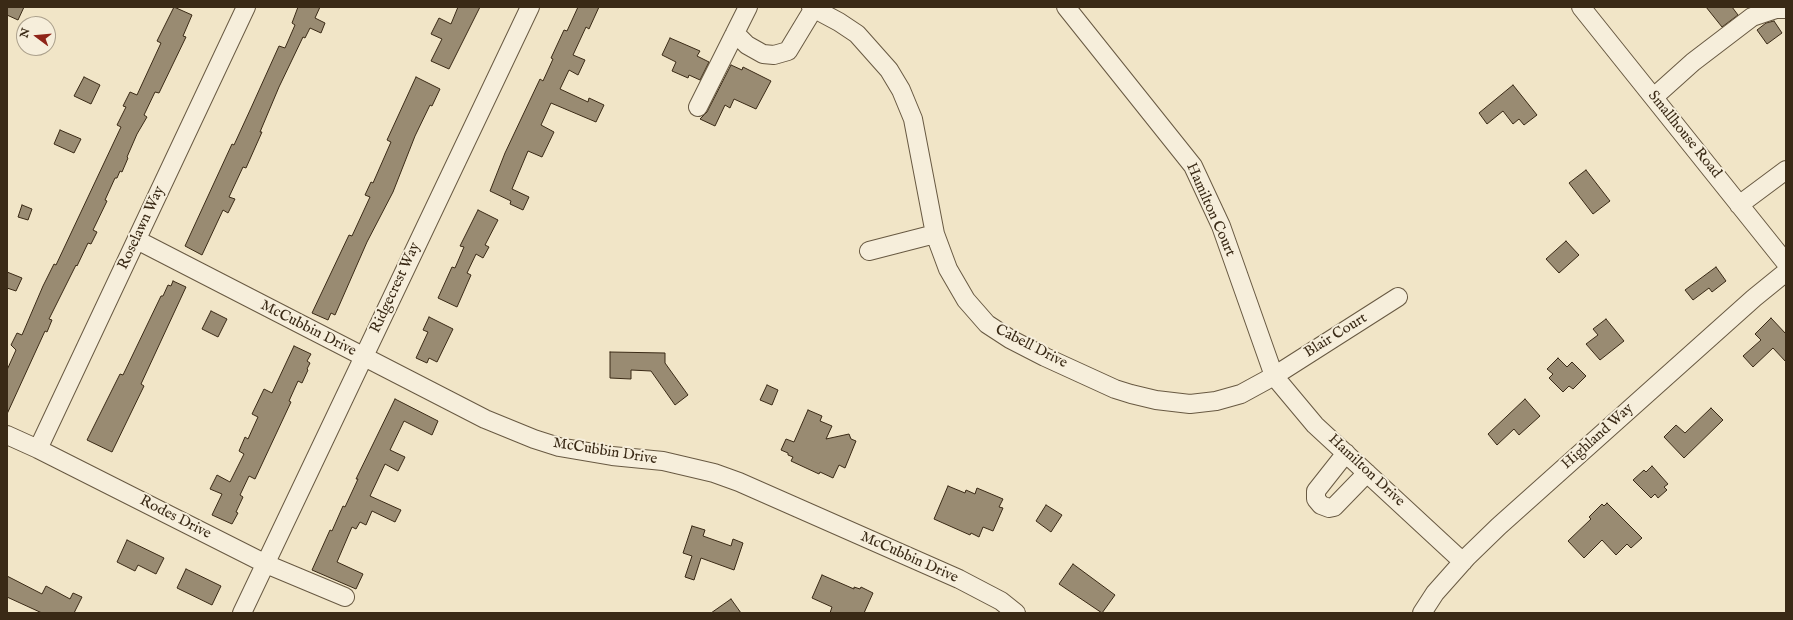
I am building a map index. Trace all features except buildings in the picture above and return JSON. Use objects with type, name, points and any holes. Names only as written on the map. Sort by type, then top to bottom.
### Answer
[{"type":"street","name":"Roselawn Way","points":[[38,449],[246,7]]},
{"type":"street","name":"Ridgecrest Way","points":[[242,613],[530,7]]},
{"type":"street","points":[[698,107],[748,7]]},
{"type":"street","name":"Hamilton Court","points":[[1066,7],[1193,166],[1221,226],[1274,376]]},
{"type":"street","name":"Smallhouse Road","points":[[1581,7],[1786,263]]},
{"type":"street","points":[[735,33],[747,45],[763,54],[774,55],[788,51],[812,8]]},
{"type":"street","name":"Cabell Drive","points":[[812,8],[839,22],[857,34],[874,51],[889,70],[901,90],[913,118],[935,234],[948,269],[966,300],[987,324],[1010,339],[1115,389],[1156,400],[1190,404],[1216,401],[1241,394],[1274,376]]},
{"type":"street","points":[[1654,97],[1693,62],[1752,17],[1776,9],[1786,9]]},
{"type":"street","points":[[1740,205],[1786,170]]},
{"type":"street","points":[[869,251],[935,234]]},
{"type":"street","name":"McCubbin Drive","points":[[137,240],[486,419],[534,439],[559,447],[689,466],[739,482],[959,579],[1001,601],[1016,613]]},
{"type":"street","name":"Highland Way","points":[[1422,613],[1435,593],[1463,562],[1511,516],[1748,303],[1786,272]]},
{"type":"street","name":"Blair Court","points":[[1274,376],[1398,297]]},
{"type":"street","name":"Hamilton Drive","points":[[1274,376],[1316,425],[1463,562]]},
{"type":"street","name":"Rodes Drive","points":[[7,435],[38,449],[266,564],[345,597]]},
{"type":"street","points":[[1346,453],[1316,491],[1316,499],[1321,506],[1325,508],[1334,507],[1367,472]]}]
